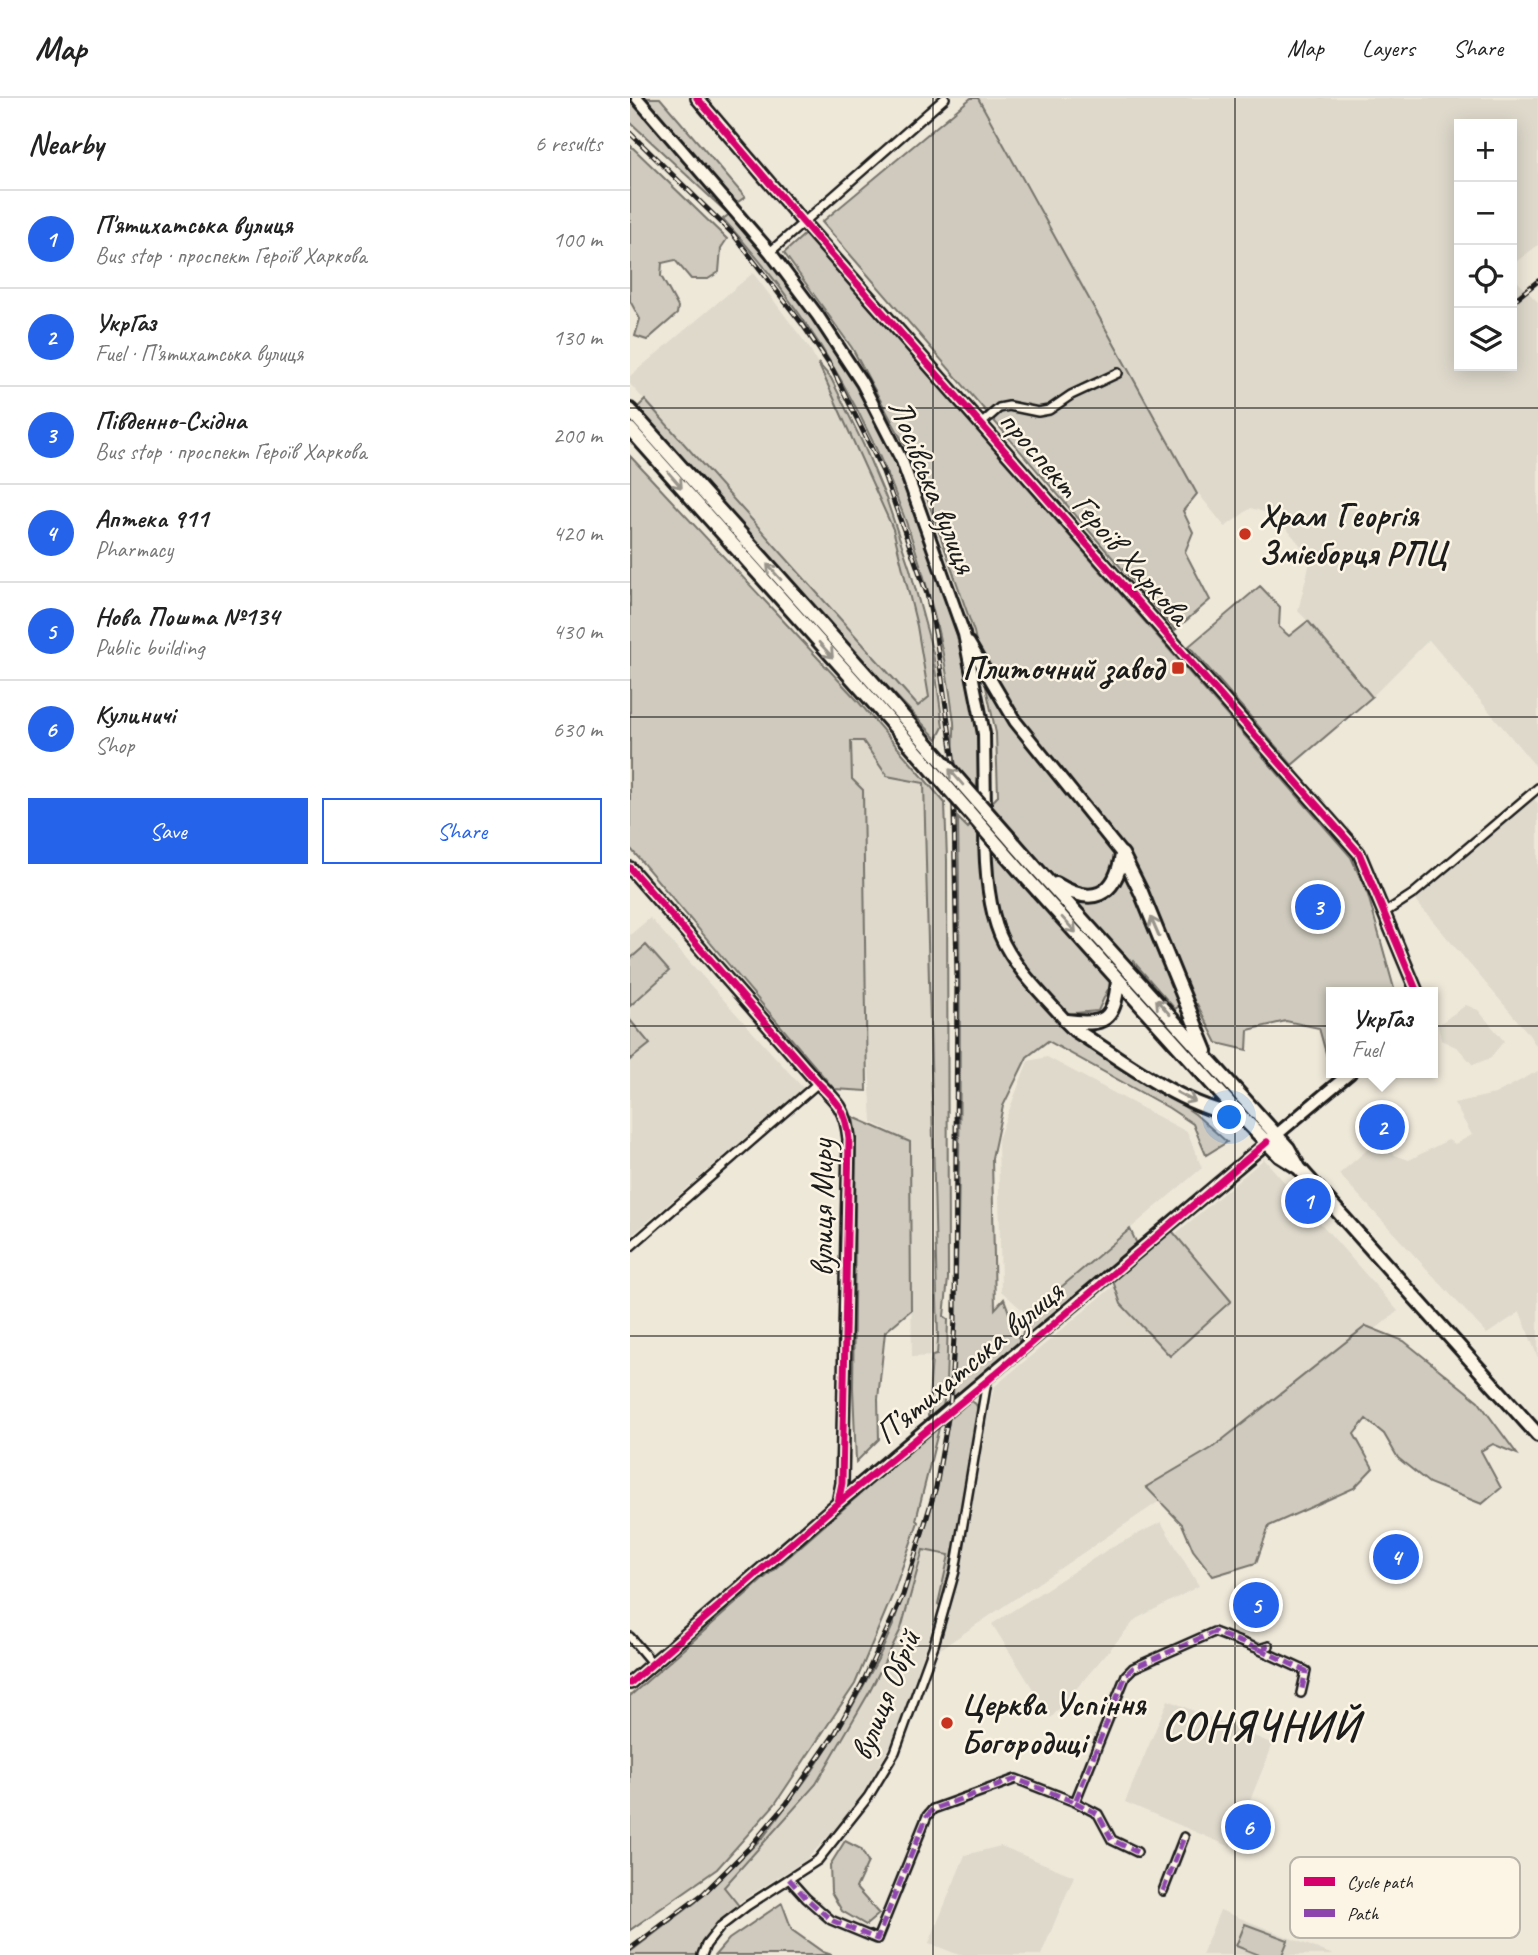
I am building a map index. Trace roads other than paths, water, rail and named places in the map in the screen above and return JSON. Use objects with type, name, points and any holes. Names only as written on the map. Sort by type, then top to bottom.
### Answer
[{"type":"main road","points":[[630,410],[880,700],[1023,874],[1241,1116],[1288,1147],[1299,1168],[1538,1434]]},
{"type":"main road","points":[[630,429],[1209,1058],[1271,1138]]},
{"type":"main road","points":[[1043,876],[1081,897],[1103,892],[1114,879],[1122,854]]},
{"type":"main road","points":[[1122,854],[1141,892],[1209,1058]]},
{"type":"main road","points":[[1066,1021],[1090,1024],[1104,1018],[1113,1009],[1118,981]]},
{"type":"main road","points":[[1066,1021],[1075,1030],[1169,1088],[1210,1110],[1241,1116]]},
{"type":"street","name":"Лосівська вулиця","points":[[637,98],[770,252],[818,316],[862,383],[902,461],[964,634]]},
{"type":"street","name":"проспект Героїв Харкова","points":[[697,98],[802,221],[1359,853],[1415,987]]},
{"type":"street","points":[[770,252],[802,221],[945,98]]},
{"type":"street","points":[[981,424],[999,408],[1009,406],[1038,412],[1049,411],[1071,395],[1118,373]]},
{"type":"street","points":[[964,634],[1015,720],[1122,854]]},
{"type":"street","points":[[964,634],[984,734],[985,840],[993,915],[1010,954],[1066,1021]]},
{"type":"street","points":[[1384,913],[1413,894],[1538,788]]},
{"type":"street","name":"вулиця Миру","points":[[630,868],[818,1083],[840,1104],[847,1121],[849,1139],[842,1483],[838,1503]]},
{"type":"street","name":"П’ятихатська вулиця","points":[[630,1683],[838,1503],[987,1381],[1344,1078]]},
{"type":"street","points":[[630,1247],[818,1083]]},
{"type":"street","name":"вулиця Обрій","points":[[702,1955],[706,1945],[721,1926],[818,1860],[868,1797],[895,1752],[934,1645],[955,1572],[987,1381]]},
{"type":"street","points":[[1075,1802],[1126,1675],[1133,1668],[1214,1632],[1306,1671],[1301,1693]]},
{"type":"street","points":[[630,1637],[653,1664]]},
{"type":"street","points":[[1259,1649],[1269,1646]]},
{"type":"street","points":[[789,1879],[831,1920],[877,1939],[927,1816],[933,1809],[1016,1779],[1098,1814],[1112,1840],[1137,1852]]},
{"type":"street","points":[[1163,1891],[1184,1837]]},
{"type":"railway","points":[[630,133],[733,234],[803,325],[833,370],[883,472],[927,594],[936,637],[953,756],[957,977],[955,1319],[950,1406],[936,1487],[903,1595],[864,1680],[836,1732],[787,1803],[749,1848],[703,1894],[630,1949]]},
{"type":"railway","points":[[1517,298],[1538,281]]},
{"type":"place","name":"Храм Георгія Змієборця РПЦ","points":[[1245,534]]},
{"type":"place","name":"Плиточний завод","points":[[1178,668]]},
{"type":"place","name":"Південно-Східна","points":[[1318,907]]},
{"type":"place","name":"УкрГаз","points":[[1382,1127]]},
{"type":"place","name":"П'ятихатська вулиця","points":[[1308,1201]]},
{"type":"place","name":"Аптека 911","points":[[1396,1557]]},
{"type":"place","name":"Нова Пошта №134","points":[[1256,1605]]},
{"type":"place","name":"Церква Успіння Богородиці","points":[[947,1723]]},
{"type":"place","name":"Кулиничі","points":[[1248,1827]]},
{"type":"district","name":"СОНЯЧНИЙ","points":[[1261,1726]]}]
